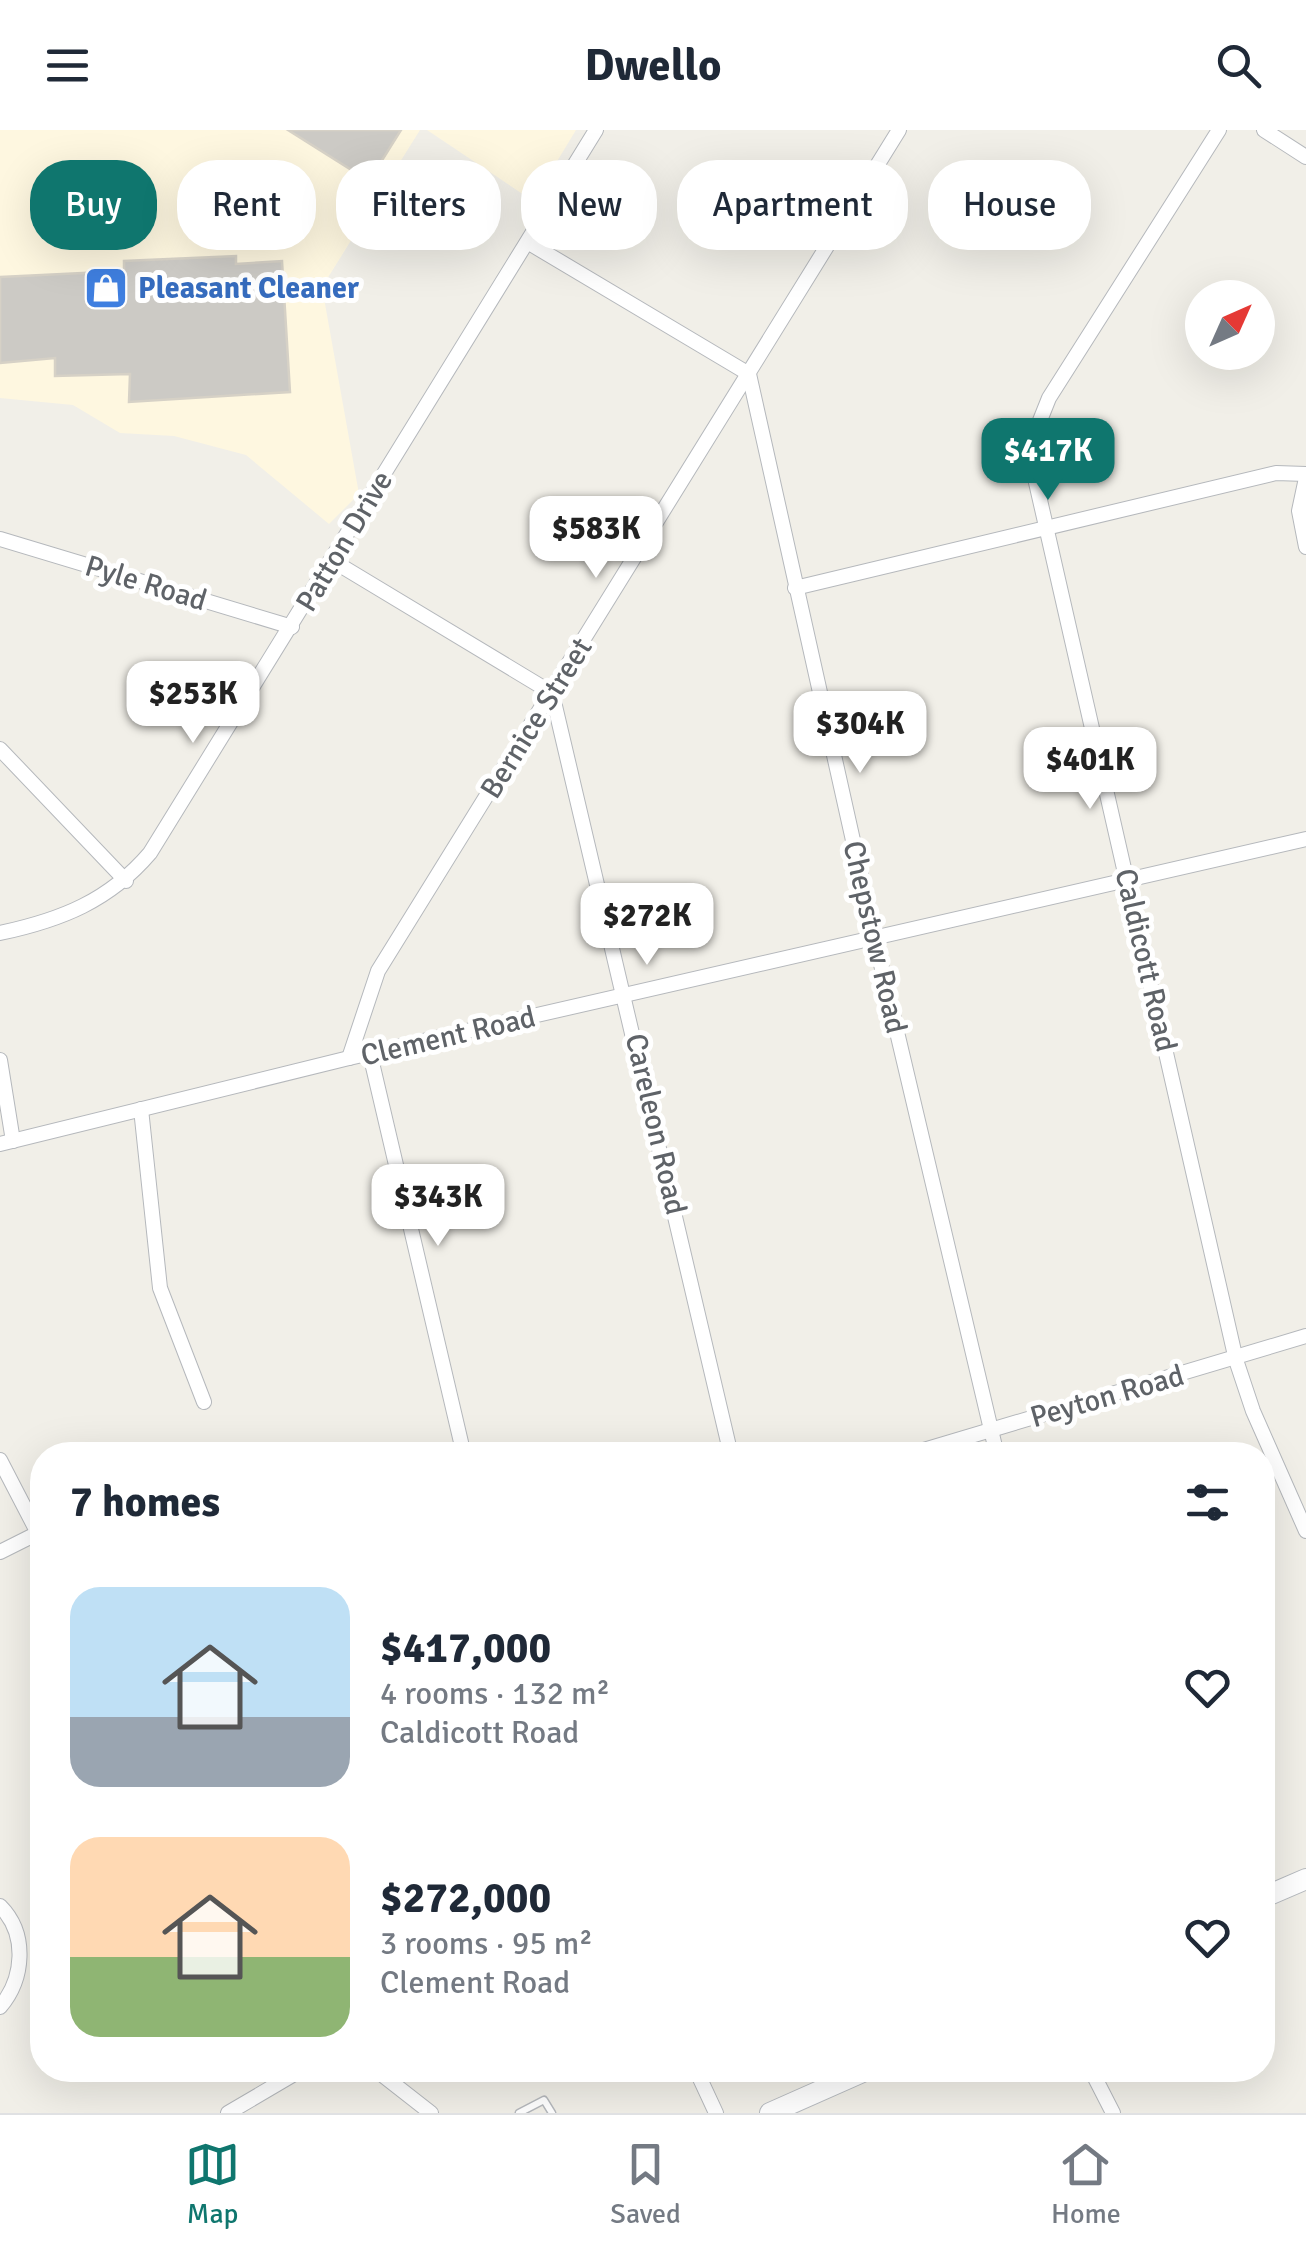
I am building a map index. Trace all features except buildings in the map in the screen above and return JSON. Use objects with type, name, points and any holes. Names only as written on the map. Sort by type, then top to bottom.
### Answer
[{"type":"main road","points":[[1275,1892],[1306,1879]]},
{"type":"main road","points":[[771,2113],[840,2082]]},
{"type":"street","name":"Patton Drive","points":[[578,160],[596,130]]},
{"type":"street","name":"Bernice Street","points":[[349,1058],[378,971],[900,130]]},
{"type":"street","name":"Caldicott Road","points":[[1218,130],[1049,398],[1035,433],[1032,465],[1236,1360],[1267,1442]]},
{"type":"street","points":[[1264,130],[1306,157]]},
{"type":"street","name":"Patton Drive","points":[[0,933],[90,905],[126,881],[178,812],[525,250]]},
{"type":"street","points":[[541,250],[749,374]]},
{"type":"street","name":"Chepstow Road","points":[[749,374],[875,938],[994,1442]]},
{"type":"street","points":[[795,588],[1276,473],[1306,476],[1299,511],[1306,547]]},
{"type":"street","name":"Pyle Road","points":[[0,538],[292,627]]},
{"type":"street","points":[[333,561],[552,693]]},
{"type":"street","name":"Careleon Road","points":[[552,693],[728,1442]]},
{"type":"street","points":[[0,749],[126,881]]},
{"type":"street","name":"Clement Road","points":[[6,1142],[349,1058],[1306,839]]},
{"type":"street","points":[[370,1054],[461,1442]]},
{"type":"street","points":[[0,1060],[6,1142]]},
{"type":"street","points":[[141,1109],[160,1288],[204,1402]]},
{"type":"street","name":"Peyton Road","points":[[948,1442],[1236,1360],[1306,1336]]},
{"type":"street","points":[[0,1460],[30,1518]]},
{"type":"street","name":"Caldicott Road","points":[[1275,1461],[1306,1531]]},
{"type":"street","points":[[0,1552],[30,1541]]},
{"type":"street","points":[[0,1906],[19,1941],[19,1954],[14,1987],[0,2007]]},
{"type":"street","points":[[228,2113],[281,2082]]},
{"type":"street","points":[[391,2082],[431,2113]]},
{"type":"street","points":[[702,2082],[716,2113]]},
{"type":"street","points":[[1097,2082],[1113,2113]]},
{"type":"lane","points":[[519,2113],[544,2100],[552,2113]]},
{"type":"shaded area","points":[[0,130],[420,130],[401,160],[336,160],[336,250],[345,250],[322,287],[359,494],[329,524],[246,455],[174,436],[120,433],[73,405],[0,398]]},
{"type":"shaded area","points":[[427,130],[576,130],[558,160],[521,160],[521,193],[501,180],[501,160],[472,160]]},
{"type":"place","name":"Pleasant Cleaner","points":[[106,288]]}]
